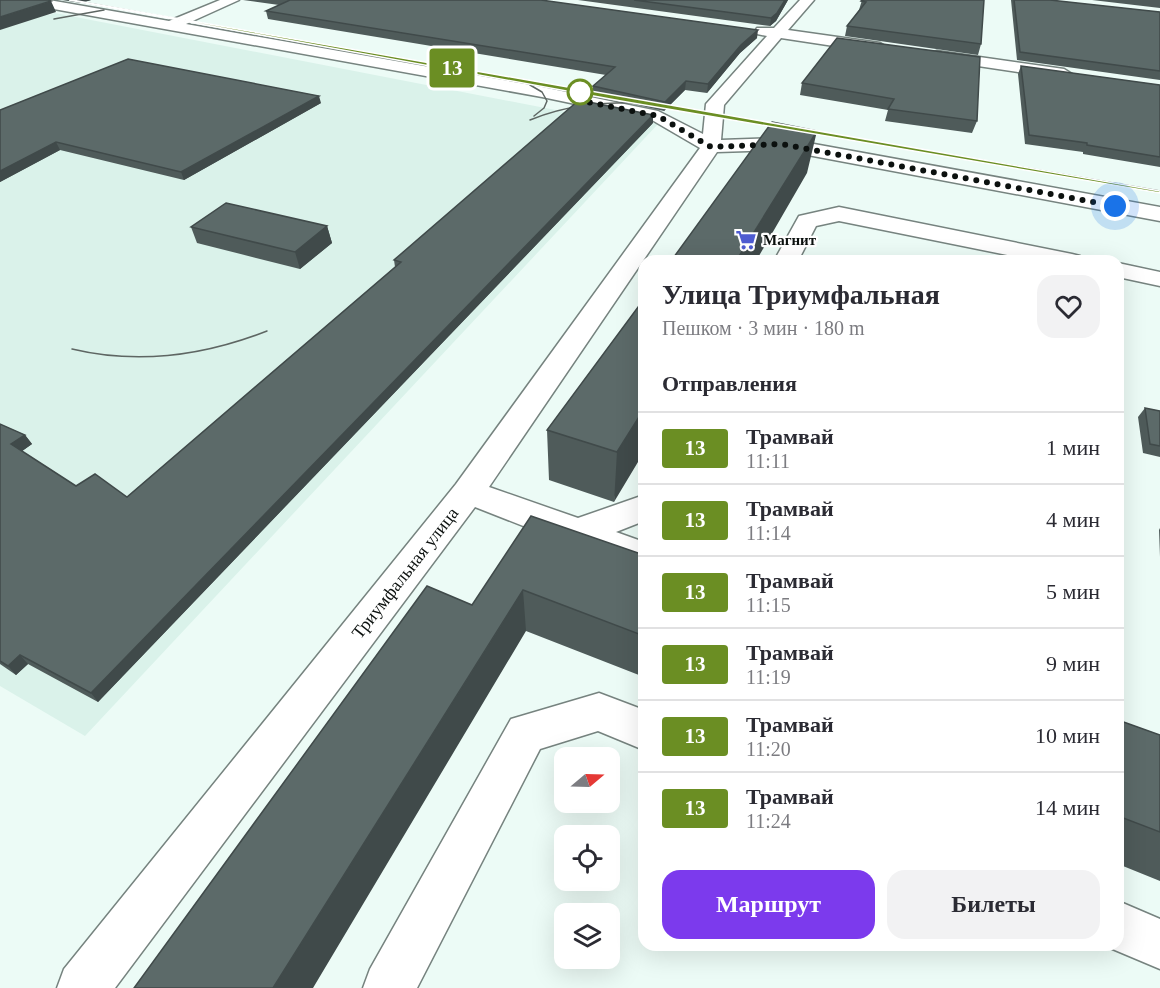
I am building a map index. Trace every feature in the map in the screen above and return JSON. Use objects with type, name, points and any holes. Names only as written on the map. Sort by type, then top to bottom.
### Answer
[{"type":"street","points":[[26,0],[542,92],[658,116],[711,147],[781,144],[1160,214]]},
{"type":"street","points":[[172,25],[232,0]]},
{"type":"street","points":[[711,147],[715,104],[807,0]]},
{"type":"street","points":[[742,28],[894,50]]},
{"type":"street","points":[[917,53],[1079,76]]},
{"type":"street","name":"Триумфальная улица","points":[[83,988],[468,492],[711,147]]},
{"type":"street","points":[[789,255],[807,221],[839,214],[1042,255]]},
{"type":"street","points":[[1124,271],[1160,279]]},
{"type":"street","points":[[468,492],[638,554]]},
{"type":"street","points":[[576,533],[638,509]]},
{"type":"street","points":[[389,988],[526,733],[599,712],[638,728]]},
{"type":"street","points":[[1124,929],[1160,944]]},
{"type":"shaded area","points":[[0,7],[49,15],[55,13],[571,113],[223,416],[608,114],[658,124],[85,736],[0,686]]},
{"type":"building","points":[[0,0],[48,0],[51,1],[0,17]]},
{"type":"building","points":[[290,0],[541,0],[758,30],[741,45],[708,84],[686,81],[665,102],[593,86],[615,67],[266,11]]},
{"type":"building","points":[[634,0],[785,0],[771,18]]},
{"type":"building","points":[[862,0],[984,0],[981,44],[847,26],[866,2]]},
{"type":"building","points":[[1014,0],[1050,0],[1160,12],[1160,71],[1020,52]]},
{"type":"building","points":[[837,38],[980,57],[977,121],[888,109],[894,99],[802,83]]},
{"type":"building","points":[[128,59],[319,96],[181,172],[56,142],[0,171],[0,110]]},
{"type":"building","points":[[1021,66],[1160,85],[1160,157],[1029,135]]},
{"type":"building","points":[[579,100],[653,115],[91,693],[20,655],[8,666],[0,661],[0,424],[25,435],[11,444],[76,486],[95,474],[127,497],[401,262],[394,260]]},
{"type":"building","points":[[772,122],[817,131],[740,255],[675,255]]},
{"type":"building","points":[[226,203],[327,226],[295,252],[191,227]]},
{"type":"building","points":[[638,307],[638,419],[617,452],[547,430]]},
{"type":"building","points":[[1145,408],[1160,411],[1160,446],[1150,444]]},
{"type":"building","points":[[531,516],[638,553],[638,634],[523,590],[273,988],[134,988],[427,586],[472,605]]},
{"type":"building","points":[[1124,722],[1160,735],[1160,832],[1124,818]]},
{"type":"tram line","points":[[71,0],[609,97]]},
{"type":"tram line","name":"13","points":[[72,0],[621,99],[1160,191]]},
{"type":"tram line","points":[[54,19],[104,10]]},
{"type":"tram line","points":[[530,85],[542,92],[547,101],[544,108],[534,116]]},
{"type":"tram line","points":[[530,120],[557,111],[584,106],[641,103]]},
{"type":"tram line","points":[[653,104],[1160,191]]},
{"type":"tram line","points":[[72,349],[122,356],[171,355],[219,347],[267,331]]},
{"type":"place","name":"Магнит","points":[[746,240]]},
{"type":"route","points":[[580,92],[577,100],[658,116],[711,147],[781,144],[1115,206]]}]
